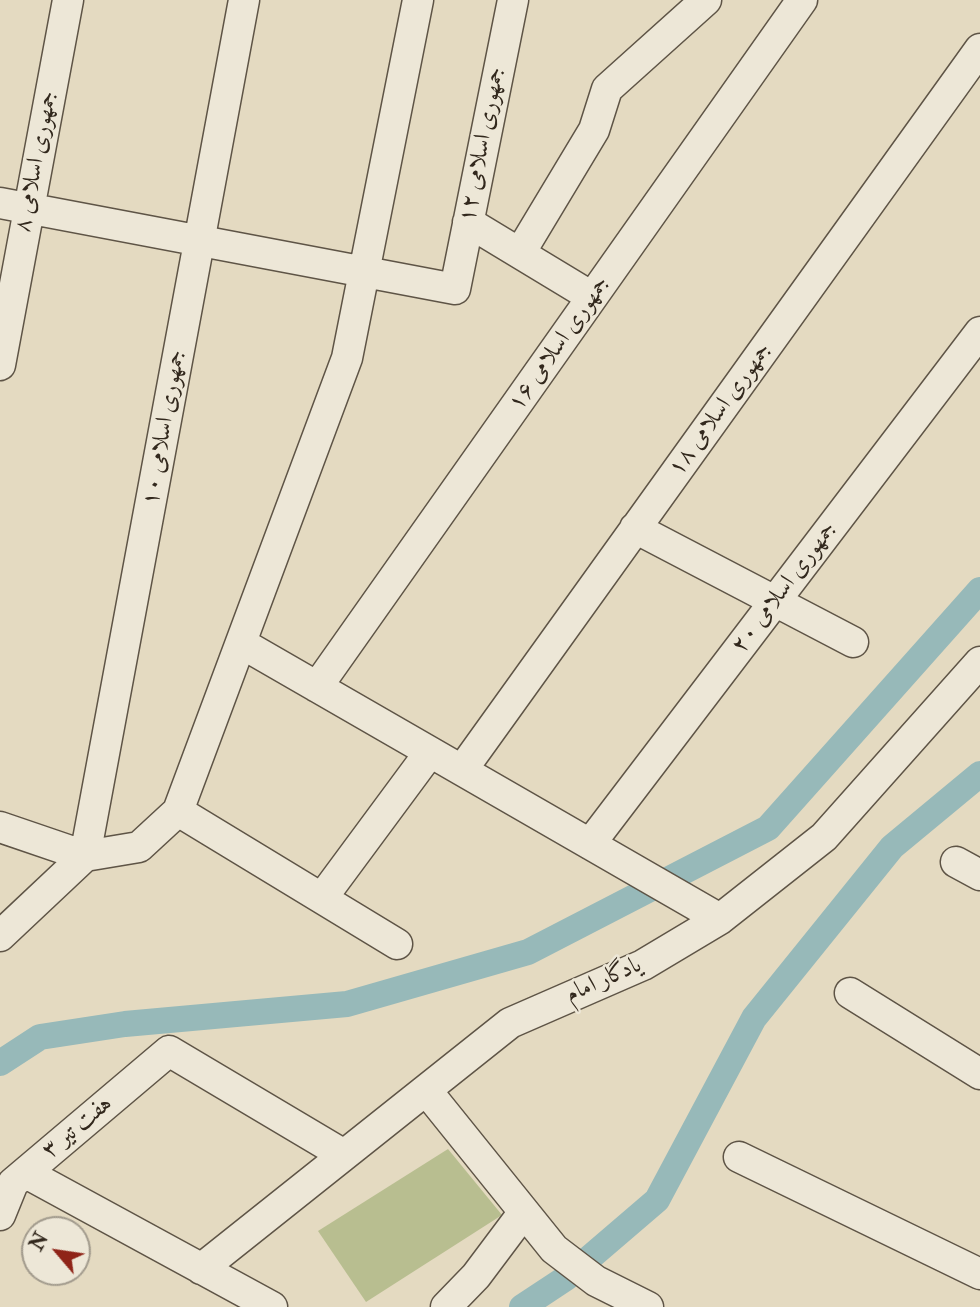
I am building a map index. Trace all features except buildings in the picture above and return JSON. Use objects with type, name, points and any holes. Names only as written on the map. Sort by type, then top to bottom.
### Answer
[{"type":"street","name":"جمهوری اسلامی ۸","points":[[0,365],[14,205],[68,0]]},
{"type":"street","name":"جمهوری اسلامی ۱۰","points":[[85,856],[244,0]]},
{"type":"street","points":[[0,827],[85,856],[139,847],[178,811],[347,358],[418,0]]},
{"type":"street","name":"جمهوری اسلامی ۱۲","points":[[364,272],[456,289],[513,0]]},
{"type":"street","points":[[520,253],[594,130],[607,89],[706,0]]},
{"type":"street","name":"جمهوری اسلامی ۱۶","points":[[317,687],[802,0]]},
{"type":"street","name":"جمهوری اسلامی ۱۸","points":[[462,770],[980,49]]},
{"type":"street","points":[[14,205],[364,272]]},
{"type":"street","points":[[468,222],[592,297]]},
{"type":"street","name":"جمهوری اسلامی ۲۰","points":[[590,844],[980,332]]},
{"type":"street","points":[[635,528],[853,642]]},
{"type":"street","points":[[241,643],[720,919]]},
{"type":"street","name":"یادگار امام","points":[[201,1269],[510,1023],[643,965],[720,919],[824,837],[980,662]]},
{"type":"street","points":[[322,898],[430,752]]},
{"type":"street","points":[[178,811],[397,944]]},
{"type":"street","points":[[0,936],[85,856]]},
{"type":"street","points":[[850,993],[980,1074]]},
{"type":"street","name":"هفت تیر ۳","points":[[0,1215],[13,1183],[169,1051],[344,1155]]},
{"type":"street","points":[[426,1090],[554,1248],[596,1281],[648,1307]]},
{"type":"street","points":[[739,1157],[980,1274]]},
{"type":"street","points":[[26,1172],[272,1307]]},
{"type":"street","points":[[446,1307],[476,1276],[524,1212]]},
{"type":"green space","points":[[448,1149],[502,1215],[366,1302],[318,1231]]},
{"type":"waterway","points":[[0,1063],[40,1037],[125,1024],[347,1004],[528,952],[768,828],[980,590]]},
{"type":"waterway","points":[[522,1307],[566,1278],[657,1200],[754,1018],[892,847],[980,774]]}]
